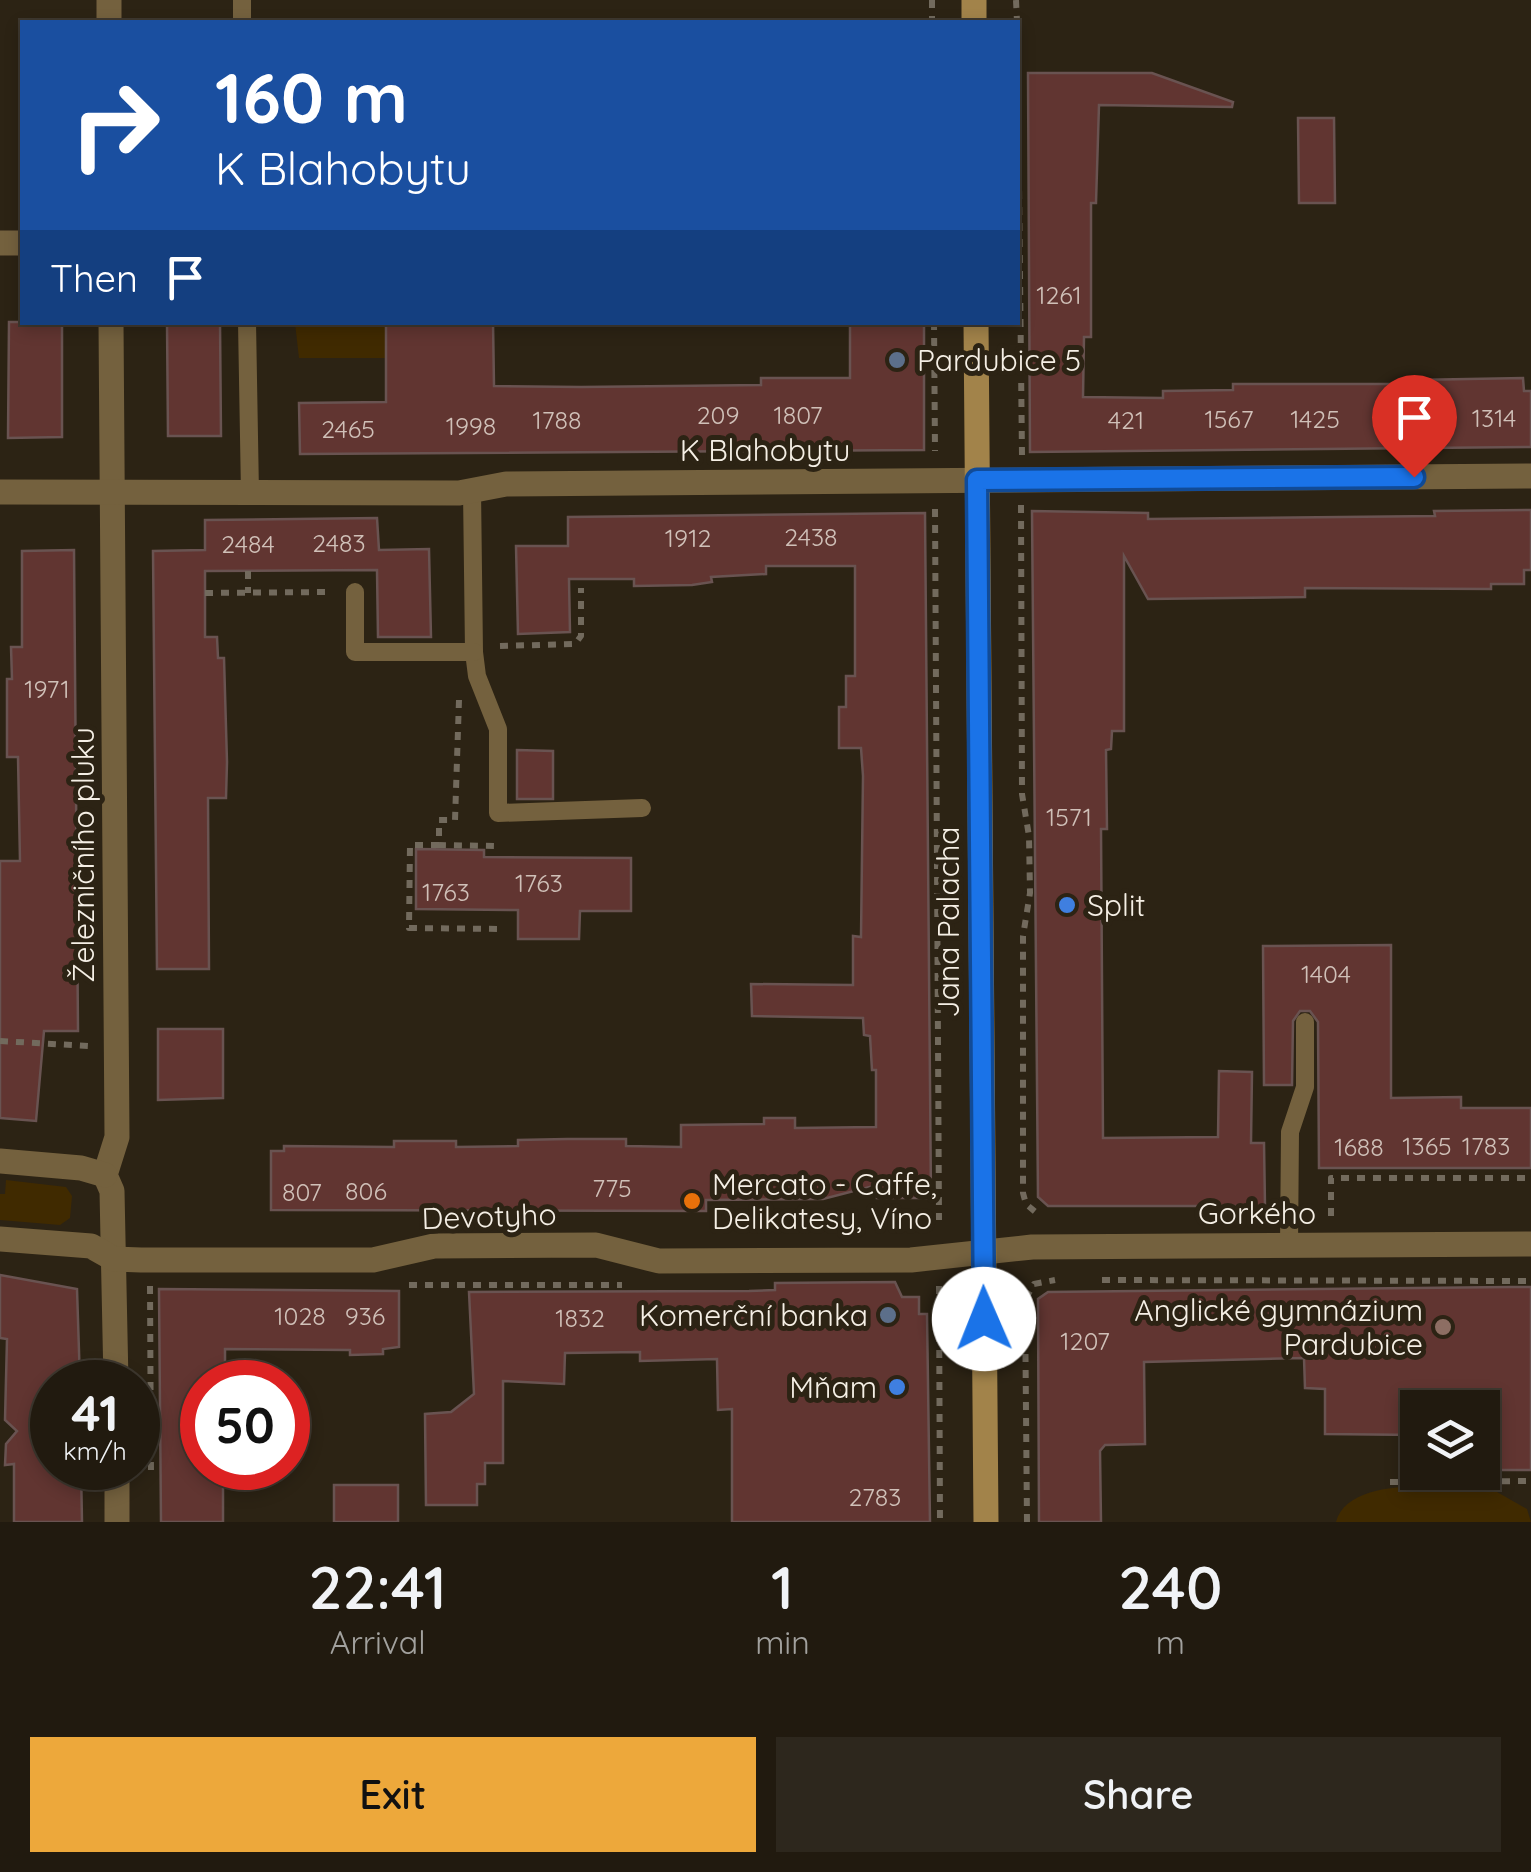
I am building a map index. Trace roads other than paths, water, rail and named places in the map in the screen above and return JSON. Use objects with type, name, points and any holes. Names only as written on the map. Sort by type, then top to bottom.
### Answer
[{"type":"main road","name":"Jana Palacha","points":[[976,325],[986,1522]]},
{"type":"street","name":"Železničního pluku","points":[[112,325],[117,1136],[105,1175],[112,1190],[116,1360]]},
{"type":"street","name":"K Blahobytu","points":[[0,492],[250,494],[472,490],[506,484],[1531,476]]},
{"type":"street","points":[[0,1161],[80,1168],[105,1175]]},
{"type":"street","name":"Devotyho","points":[[0,1238],[92,1246],[114,1266],[373,1260],[424,1246],[596,1245],[659,1261],[911,1260],[983,1252]]},
{"type":"street","name":"Gorkého","points":[[983,1252],[1032,1247],[1531,1244]]},
{"type":"street","points":[[116,1490],[117,1522]]},
{"type":"lane","points":[[246,325],[250,494]]},
{"type":"lane","points":[[472,490],[474,648],[477,676],[498,729],[498,813],[642,808]]},
{"type":"lane","points":[[355,592],[355,652],[474,648]]},
{"type":"lane","points":[[1290,1246],[1290,1132],[1305,1086],[1306,1022]]},
{"type":"place","name":"Pardubice 5","points":[[897,360]]},
{"type":"place","name":"Split","points":[[1067,905]]},
{"type":"place","name":"Mercato - Caffe, Delikatesy, Víno","points":[[692,1201]]},
{"type":"place","name":"Komerční banka","points":[[888,1315]]},
{"type":"place","name":"Anglické gymnázium Pardubice","points":[[1443,1327]]},
{"type":"place","name":"Mňam","points":[[897,1387]]}]
